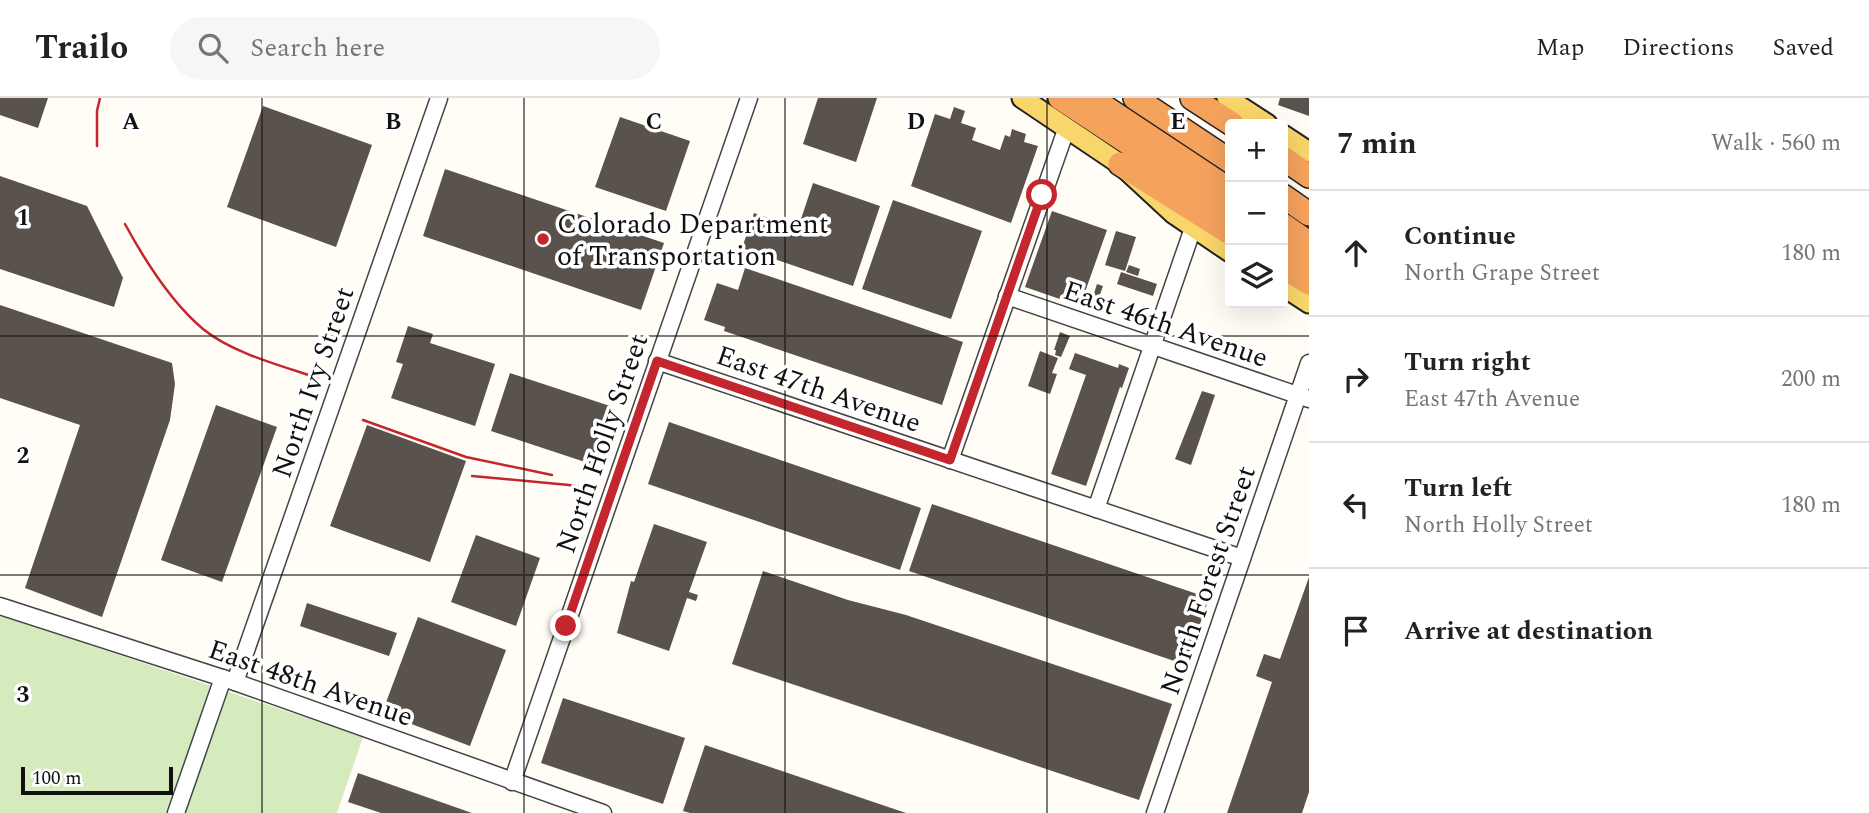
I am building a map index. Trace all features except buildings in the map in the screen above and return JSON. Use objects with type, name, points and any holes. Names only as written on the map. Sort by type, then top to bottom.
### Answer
[{"type":"highway","points":[[1061,98],[1225,194]]},
{"type":"highway","points":[[1061,98],[1225,207]]},
{"type":"highway","points":[[1091,98],[1225,187]]},
{"type":"highway","points":[[1135,98],[1225,158]]},
{"type":"highway","points":[[1155,98],[1225,143]]},
{"type":"highway","points":[[1192,98],[1232,106]]},
{"type":"highway","points":[[1288,161],[1309,176]]},
{"type":"highway","points":[[1120,164],[1225,230]]},
{"type":"highway","points":[[1286,182],[1309,197]]},
{"type":"highway","points":[[1288,199],[1309,214]]},
{"type":"highway","points":[[1288,230],[1309,244]]},
{"type":"highway","points":[[1284,245],[1309,262]]},
{"type":"highway","points":[[1288,270],[1309,283]]},
{"type":"main road","points":[[1022,98],[1120,164],[1154,197],[1225,249]]},
{"type":"main road","points":[[1232,106],[1257,119]]},
{"type":"main road","points":[[1288,138],[1309,152]]},
{"type":"main road","points":[[1288,289],[1309,303]]},
{"type":"street","name":"North Ivy Street","points":[[176,813],[229,680],[439,98]]},
{"type":"street","name":"North Holly Street","points":[[741,121],[743,98]]},
{"type":"street","name":"North Holly Street","points":[[512,782],[749,98]]},
{"type":"street","points":[[950,460],[1067,127]]},
{"type":"street","points":[[1096,509],[1193,228]]},
{"type":"street","name":"East 46th Avenue","points":[[1007,296],[1303,397]]},
{"type":"street","name":"East 47th Avenue","points":[[657,361],[1242,558]]},
{"type":"street","name":"North Forest Street","points":[[1155,813],[1242,558],[1303,397],[1309,363]]},
{"type":"street","name":"East 48th Avenue","points":[[0,606],[229,680],[603,813]]},
{"type":"green space","points":[[0,615],[363,737],[337,813],[0,813]]},
{"type":"railway","points":[[97,146],[97,111],[100,98]]},
{"type":"railway","points":[[125,224],[141,252],[180,307],[203,329],[243,352],[318,378]]},
{"type":"railway","points":[[363,420],[466,457],[552,475]]},
{"type":"railway","points":[[472,476],[569,485],[597,491]]},
{"type":"place","name":"Colorado Department of Transportation","points":[[543,239]]},
{"type":"route","points":[[566,626],[657,361],[950,460],[1042,195]]}]
